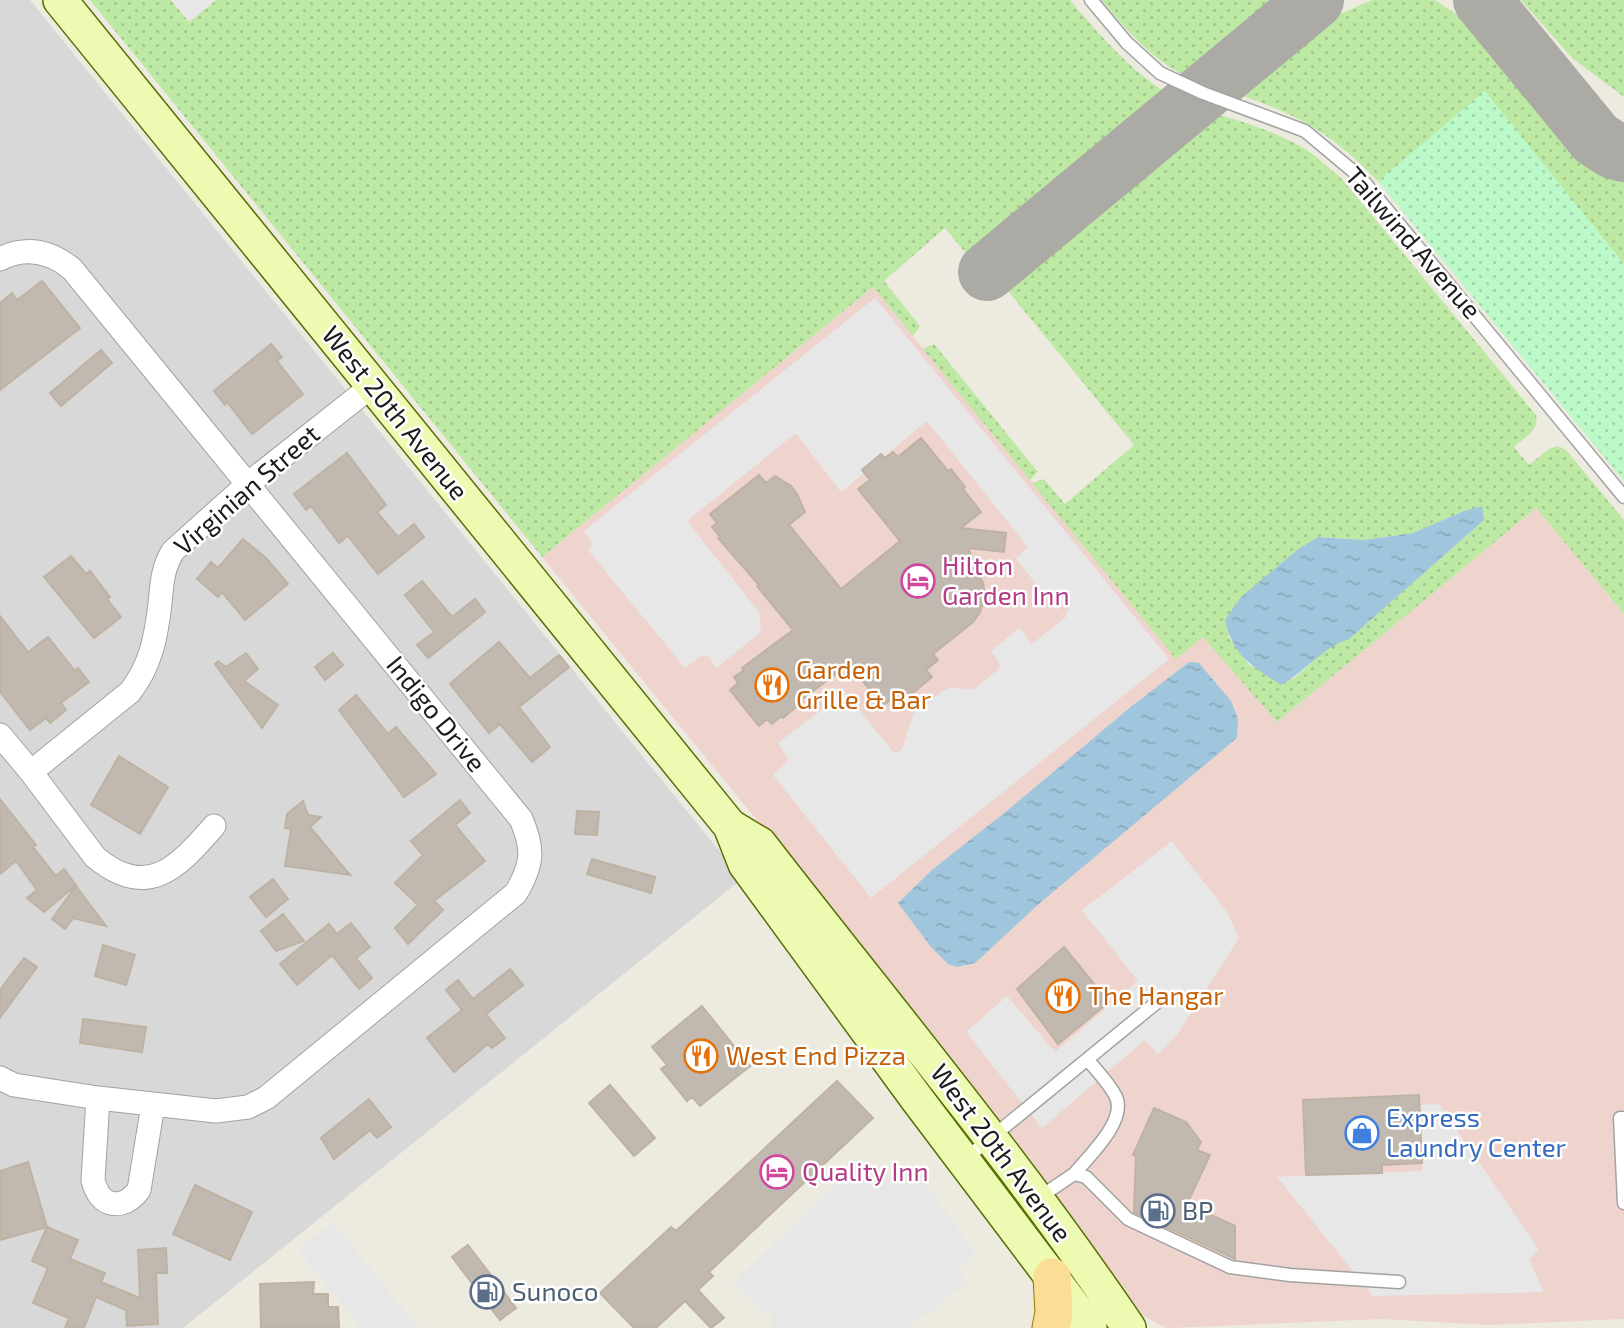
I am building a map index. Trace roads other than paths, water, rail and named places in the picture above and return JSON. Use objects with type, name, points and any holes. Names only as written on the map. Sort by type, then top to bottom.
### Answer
[{"type":"main road","name":"West 20th Avenue","points":[[60,0],[730,826],[745,864],[1090,1328]]},
{"type":"main road","name":"West 20th Avenue","points":[[730,826],[760,844],[902,1022],[1037,1199],[1129,1328]]},
{"type":"main road","points":[[1051,1328],[1054,1313],[1052,1277]]},
{"type":"street","name":"Indigo Drive","points":[[0,259],[10,254],[30,251],[46,253],[60,259],[72,269],[521,819],[529,838],[531,859],[527,875],[516,893],[266,1098],[248,1107],[228,1111],[153,1105],[14,1085],[0,1078]]},
{"type":"street","name":"Virginian Street","points":[[31,772],[130,692],[140,678],[151,656],[162,576],[173,551],[249,483],[373,385]]},
{"type":"street","points":[[0,735],[94,857],[122,874],[154,876],[169,870],[183,861],[214,826]]},
{"type":"street","points":[[98,1098],[93,1181],[95,1191],[102,1199],[113,1204],[124,1203],[133,1198],[139,1190],[153,1105]]},
{"type":"lane","name":"Tailwind Avenue","points":[[1091,0],[1126,43],[1160,73],[1203,93],[1304,131],[1360,177],[1624,497]]},
{"type":"lane","points":[[964,1160],[1156,1003]]},
{"type":"lane","points":[[1037,1199],[1074,1174],[1113,1126],[1119,1111],[1116,1097],[1088,1060]]},
{"type":"lane","points":[[1624,1118],[1620,1118],[1624,1203]]},
{"type":"lane","points":[[1074,1174],[1086,1177],[1128,1219],[1230,1267],[1290,1275],[1399,1282]]},
{"type":"water","points":[[1482,506],[1484,520],[1348,640],[1325,652],[1281,685],[1245,659],[1233,643],[1225,620],[1240,598],[1297,550],[1318,537],[1364,540],[1413,533]]},
{"type":"water","points":[[1189,662],[1199,663],[1231,701],[1238,719],[1237,738],[1041,902],[975,963],[957,967],[948,964],[931,947],[898,903],[933,869]]},
{"type":"place","name":"Hilton Garden Inn","points":[[918,581]]},
{"type":"place","name":"Garden Grille & Bar","points":[[772,685]]},
{"type":"place","name":"The Hangar","points":[[1063,996]]},
{"type":"place","name":"West End Pizza","points":[[701,1056]]},
{"type":"place","name":"Express Laundry Center","points":[[1362,1133]]},
{"type":"place","name":"Quality Inn","points":[[777,1172]]},
{"type":"place","name":"BP","points":[[1158,1211]]},
{"type":"place","name":"Sunoco","points":[[487,1292]]}]
